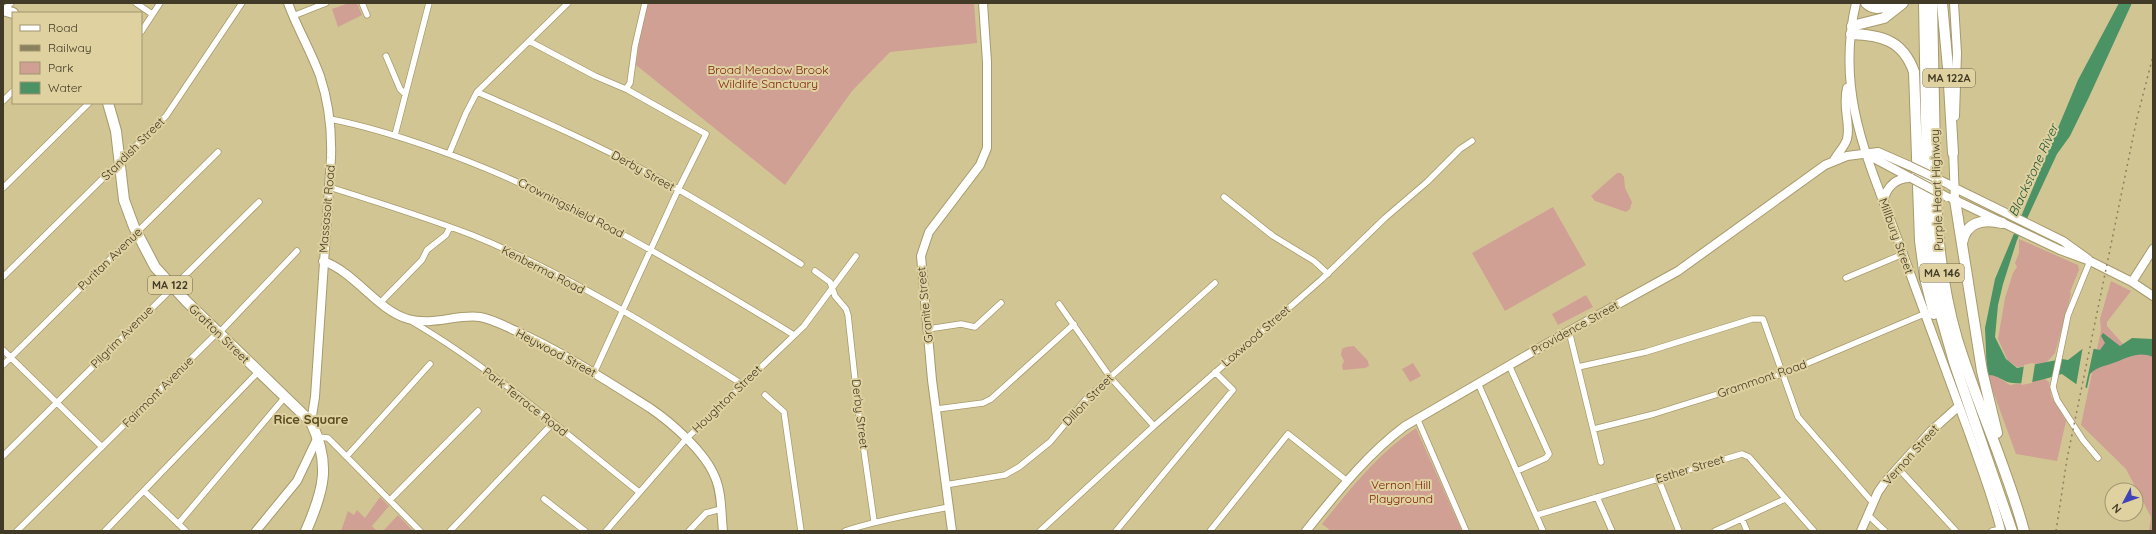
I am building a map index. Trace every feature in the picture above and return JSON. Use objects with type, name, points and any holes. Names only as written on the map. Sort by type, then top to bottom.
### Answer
[{"type":"highway","points":[[1866,3],[1870,7],[1877,8],[1893,3]]},
{"type":"highway","points":[[1851,30],[1884,18],[1903,3]]},
{"type":"highway","name":"Purple Heart Highway","points":[[1924,3],[1927,211],[1931,259],[1945,333],[2012,531]]},
{"type":"highway","name":"Purple Heart Highway","points":[[1932,3],[1936,201],[1942,270],[1957,339],[2024,531]]},
{"type":"highway","name":"MA 122A","points":[[1942,3],[1948,68],[1953,153]]},
{"type":"highway","points":[[1851,30],[1884,38],[1900,48],[1911,64],[1915,81],[1918,222],[1925,278],[1942,340],[1971,411]]},
{"type":"highway","name":"Grafton Street","points":[[108,104],[116,131],[124,200],[137,233],[155,267],[172,287],[311,422],[318,437],[323,454],[323,478],[318,499],[306,531]]},
{"type":"highway","points":[[1951,198],[1962,245],[1984,383],[2012,493]]},
{"type":"highway","points":[[1962,245],[1968,229],[1978,222],[2004,218]]},
{"type":"main road","name":"Massasoit Road","points":[[288,3],[319,74],[330,119],[331,158],[315,397],[311,422]]},
{"type":"main road","name":"Granite Street","points":[[952,531],[945,485],[921,275],[921,256],[925,241],[935,223],[980,165],[985,155],[988,141],[987,62],[983,3]]},
{"type":"main road","name":"Millbury Street","points":[[1856,3],[1851,30],[1849,82],[1855,119],[1883,201],[1959,406],[2001,530]]},
{"type":"main road","points":[[1953,153],[1957,67],[1954,3]]},
{"type":"main road","points":[[1834,160],[1847,141],[1848,134],[1844,108],[1849,82]]},
{"type":"main road","name":"MA 122A","points":[[1951,198],[1953,153]]},
{"type":"main road","points":[[1866,154],[1951,198],[2037,229],[2075,248],[2090,261]]},
{"type":"main road","name":"Providence Street","points":[[1306,531],[1347,481],[1388,439],[1417,418],[1569,331],[1678,271],[1704,254],[1809,176],[1834,160],[1851,155],[1884,154],[1951,186],[2004,218]]},
{"type":"main road","points":[[1883,201],[1891,184],[1902,179],[1910,178]]},
{"type":"main road","points":[[2004,218],[2033,237],[2060,250],[2090,261],[2132,282],[2153,296]]},
{"type":"main road","points":[[2132,282],[2153,249]]},
{"type":"main road","points":[[323,261],[345,272],[381,302],[406,319]]},
{"type":"main road","name":"Heywood Street","points":[[406,319],[442,321],[468,316],[480,317],[526,335],[594,373],[664,417],[686,439],[712,471],[717,483],[723,531]]},
{"type":"main road","name":"Vernon Street","points":[[1860,531],[1881,487],[1931,431],[1959,406]]},
{"type":"main road","points":[[256,531],[297,481],[318,437]]},
{"type":"street","points":[[136,3],[152,14]]},
{"type":"street","points":[[142,30],[160,3]]},
{"type":"street","name":"Standish Street","points":[[3,277],[155,128],[175,104],[242,3]]},
{"type":"street","points":[[293,16],[315,5],[326,3]]},
{"type":"street","points":[[362,3],[367,15]]},
{"type":"street","points":[[396,135],[405,94],[430,3]]},
{"type":"street","points":[[449,154],[466,113],[478,92],[568,3]]},
{"type":"street","points":[[626,89],[630,83],[635,46],[645,3]]},
{"type":"street","points":[[529,41],[595,76],[626,89],[706,134],[621,311],[594,373]]},
{"type":"street","points":[[386,56],[400,89],[405,94]]},
{"type":"street","points":[[3,101],[12,92]]},
{"type":"street","name":"Derby Street","points":[[478,92],[589,142],[678,190],[801,264]]},
{"type":"street","points":[[3,188],[88,104]]},
{"type":"street","name":"Crowningshield Road","points":[[330,119],[396,135],[449,154],[557,199],[650,250],[794,335]]},
{"type":"street","name":"Loxwood Street","points":[[1040,531],[1154,426],[1328,274],[1385,218],[1427,182],[1460,150],[1472,141]]},
{"type":"street","name":"Puritan Avenue","points":[[3,365],[218,152]]},
{"type":"street","name":"Kenberma Road","points":[[329,187],[395,207],[450,227],[510,252],[621,311],[742,384]]},
{"type":"street","points":[[1224,197],[1273,236],[1314,261],[1328,274]]},
{"type":"street","name":"Pilgrim Avenue","points":[[3,456],[259,202]]},
{"type":"street","points":[[381,302],[422,260],[427,250],[446,235],[450,227]]},
{"type":"street","name":"Fairmont Avenue","points":[[17,531],[219,333],[297,252]]},
{"type":"street","points":[[1846,278],[1903,254]]},
{"type":"street","name":"Houghton Street","points":[[606,531],[686,439],[804,326],[856,256]]},
{"type":"street","points":[[2090,261],[2070,309],[2053,382],[2056,398],[2083,440],[2098,458]]},
{"type":"street","name":"Derby Street","points":[[815,272],[830,282],[835,296],[846,309],[851,327],[859,416],[874,521]]},
{"type":"street","name":"Dillon Street","points":[[945,485],[996,477],[1014,471],[1050,442],[1081,404],[1215,283]]},
{"type":"street","points":[[928,329],[961,324],[975,327],[1001,303]]},
{"type":"street","points":[[1059,304],[1110,377],[1154,426]]},
{"type":"street","name":"Grammont Road","points":[[1594,429],[1654,414],[1782,374],[1924,314]]},
{"type":"street","name":"Park Terrace Road","points":[[406,319],[455,348],[553,423],[639,492]]},
{"type":"street","points":[[1578,367],[1646,352],[1752,319],[1762,319],[1772,340],[1782,374],[1798,416],[1873,503]]},
{"type":"street","points":[[937,409],[983,403],[991,399],[1074,324]]},
{"type":"street","points":[[1569,331],[1601,462]]},
{"type":"street","points":[[3,350],[56,404],[102,447]]},
{"type":"street","points":[[347,456],[430,364]]},
{"type":"street","points":[[1509,365],[1548,454],[1546,458],[1517,471]]},
{"type":"street","points":[[108,530],[259,371]]},
{"type":"street","points":[[1116,531],[1233,390],[1215,372]]},
{"type":"street","points":[[1478,383],[1543,531]]},
{"type":"street","points":[[765,395],[784,412],[802,531]]},
{"type":"street","points":[[178,524],[285,397]]},
{"type":"street","points":[[390,500],[478,411]]},
{"type":"street","points":[[1417,418],[1466,531]]},
{"type":"street","points":[[450,531],[553,423]]},
{"type":"street","points":[[1210,531],[1288,434],[1347,481]]},
{"type":"street","points":[[318,437],[328,438],[420,531]]},
{"type":"street","name":"Esther Street","points":[[1537,515],[1743,454],[1748,457],[1814,531]]},
{"type":"street","points":[[1898,468],[1956,531]]},
{"type":"street","points":[[1658,478],[1679,531]]},
{"type":"street","points":[[145,492],[186,531]]},
{"type":"street","points":[[1597,497],[1612,531]]},
{"type":"street","points":[[544,499],[586,531]]},
{"type":"street","points":[[1715,531],[1785,499]]},
{"type":"street","points":[[845,531],[874,521],[888,520],[949,507]]},
{"type":"street","points":[[689,531],[706,513],[721,509]]},
{"type":"street","points":[[1868,515],[1885,531]]},
{"type":"street","points":[[1742,519],[1747,531]]},
{"type":"street","points":[[1992,531],[2001,530]]},
{"type":"green space","points":[[349,3],[357,3],[362,15],[338,27],[332,9]]},
{"type":"green space","name":"Broad Meadow Brook Wildlife Sanctuary","points":[[645,3],[974,3],[977,43],[890,52],[852,91],[785,185],[636,65]]},
{"type":"green space","points":[[1617,173],[1621,173],[1624,177],[1625,188],[1632,202],[1630,209],[1626,212],[1595,201],[1591,196]]},
{"type":"green space","points":[[1553,207],[1586,265],[1505,311],[1472,253]]},
{"type":"green space","points":[[2019,239],[2078,265],[2079,270],[2070,292],[2071,294],[2055,353],[2045,364],[2017,367],[2008,361],[1998,339],[2005,298],[2013,273],[2017,267],[2015,263],[2019,253]]},
{"type":"green space","points":[[2111,281],[2131,291],[2107,322],[2107,326],[2123,344],[2153,346],[2153,531],[2149,531],[2151,517],[2144,504],[2144,482],[2133,482],[2126,469],[2081,425],[2101,330],[2100,319]]},
{"type":"green space","points":[[1586,295],[1593,307],[1558,325],[1552,314]]},
{"type":"green space","points":[[1354,346],[1368,361],[1369,366],[1365,368],[1343,370],[1342,366],[1344,361],[1341,355],[1342,349]]},
{"type":"green space","points":[[1413,363],[1421,376],[1410,382],[1402,369]]},
{"type":"green space","points":[[1993,374],[2010,385],[2045,379],[2049,382],[2051,396],[2066,421],[2057,461],[2016,454],[1987,375]]},
{"type":"green space","name":"Vernon Hill Playground","points":[[1416,428],[1462,531],[1331,531],[1322,524],[1365,472],[1389,449]]},
{"type":"green space","points":[[380,497],[389,506],[372,526],[377,531],[341,531],[348,511],[354,515],[357,510],[365,518]]},
{"type":"green space","points":[[398,515],[413,531],[383,531]]},
{"type":"water","points":[[2119,3],[2132,3],[2089,97],[2070,136],[2057,154],[2017,240],[1998,305],[1995,337],[2006,359],[2017,368],[2062,359],[2068,360],[2085,347],[2100,350],[2105,343],[2101,336],[2103,333],[2120,346],[2132,338],[2153,339],[2153,357],[2148,355],[2134,355],[2099,368],[2090,374],[2087,388],[2076,384],[2062,374],[2031,382],[2019,383],[2009,382],[1991,375],[1987,375],[1985,328],[1995,279],[2078,80]]},
{"type":"pier","points":[[2083,346],[2094,347],[2085,389],[2076,386]]},
{"type":"pier","points":[[2032,363],[2035,364],[2032,383],[2021,385],[2024,365]]},
{"type":"railway","points":[[2056,531],[2067,459],[2137,118],[2153,56]]},
{"type":"district","name":"Rice Square","points":[[311,419]]},
{"type":"water label","name":"Blackstone River","points":[[2033,170]]}]
